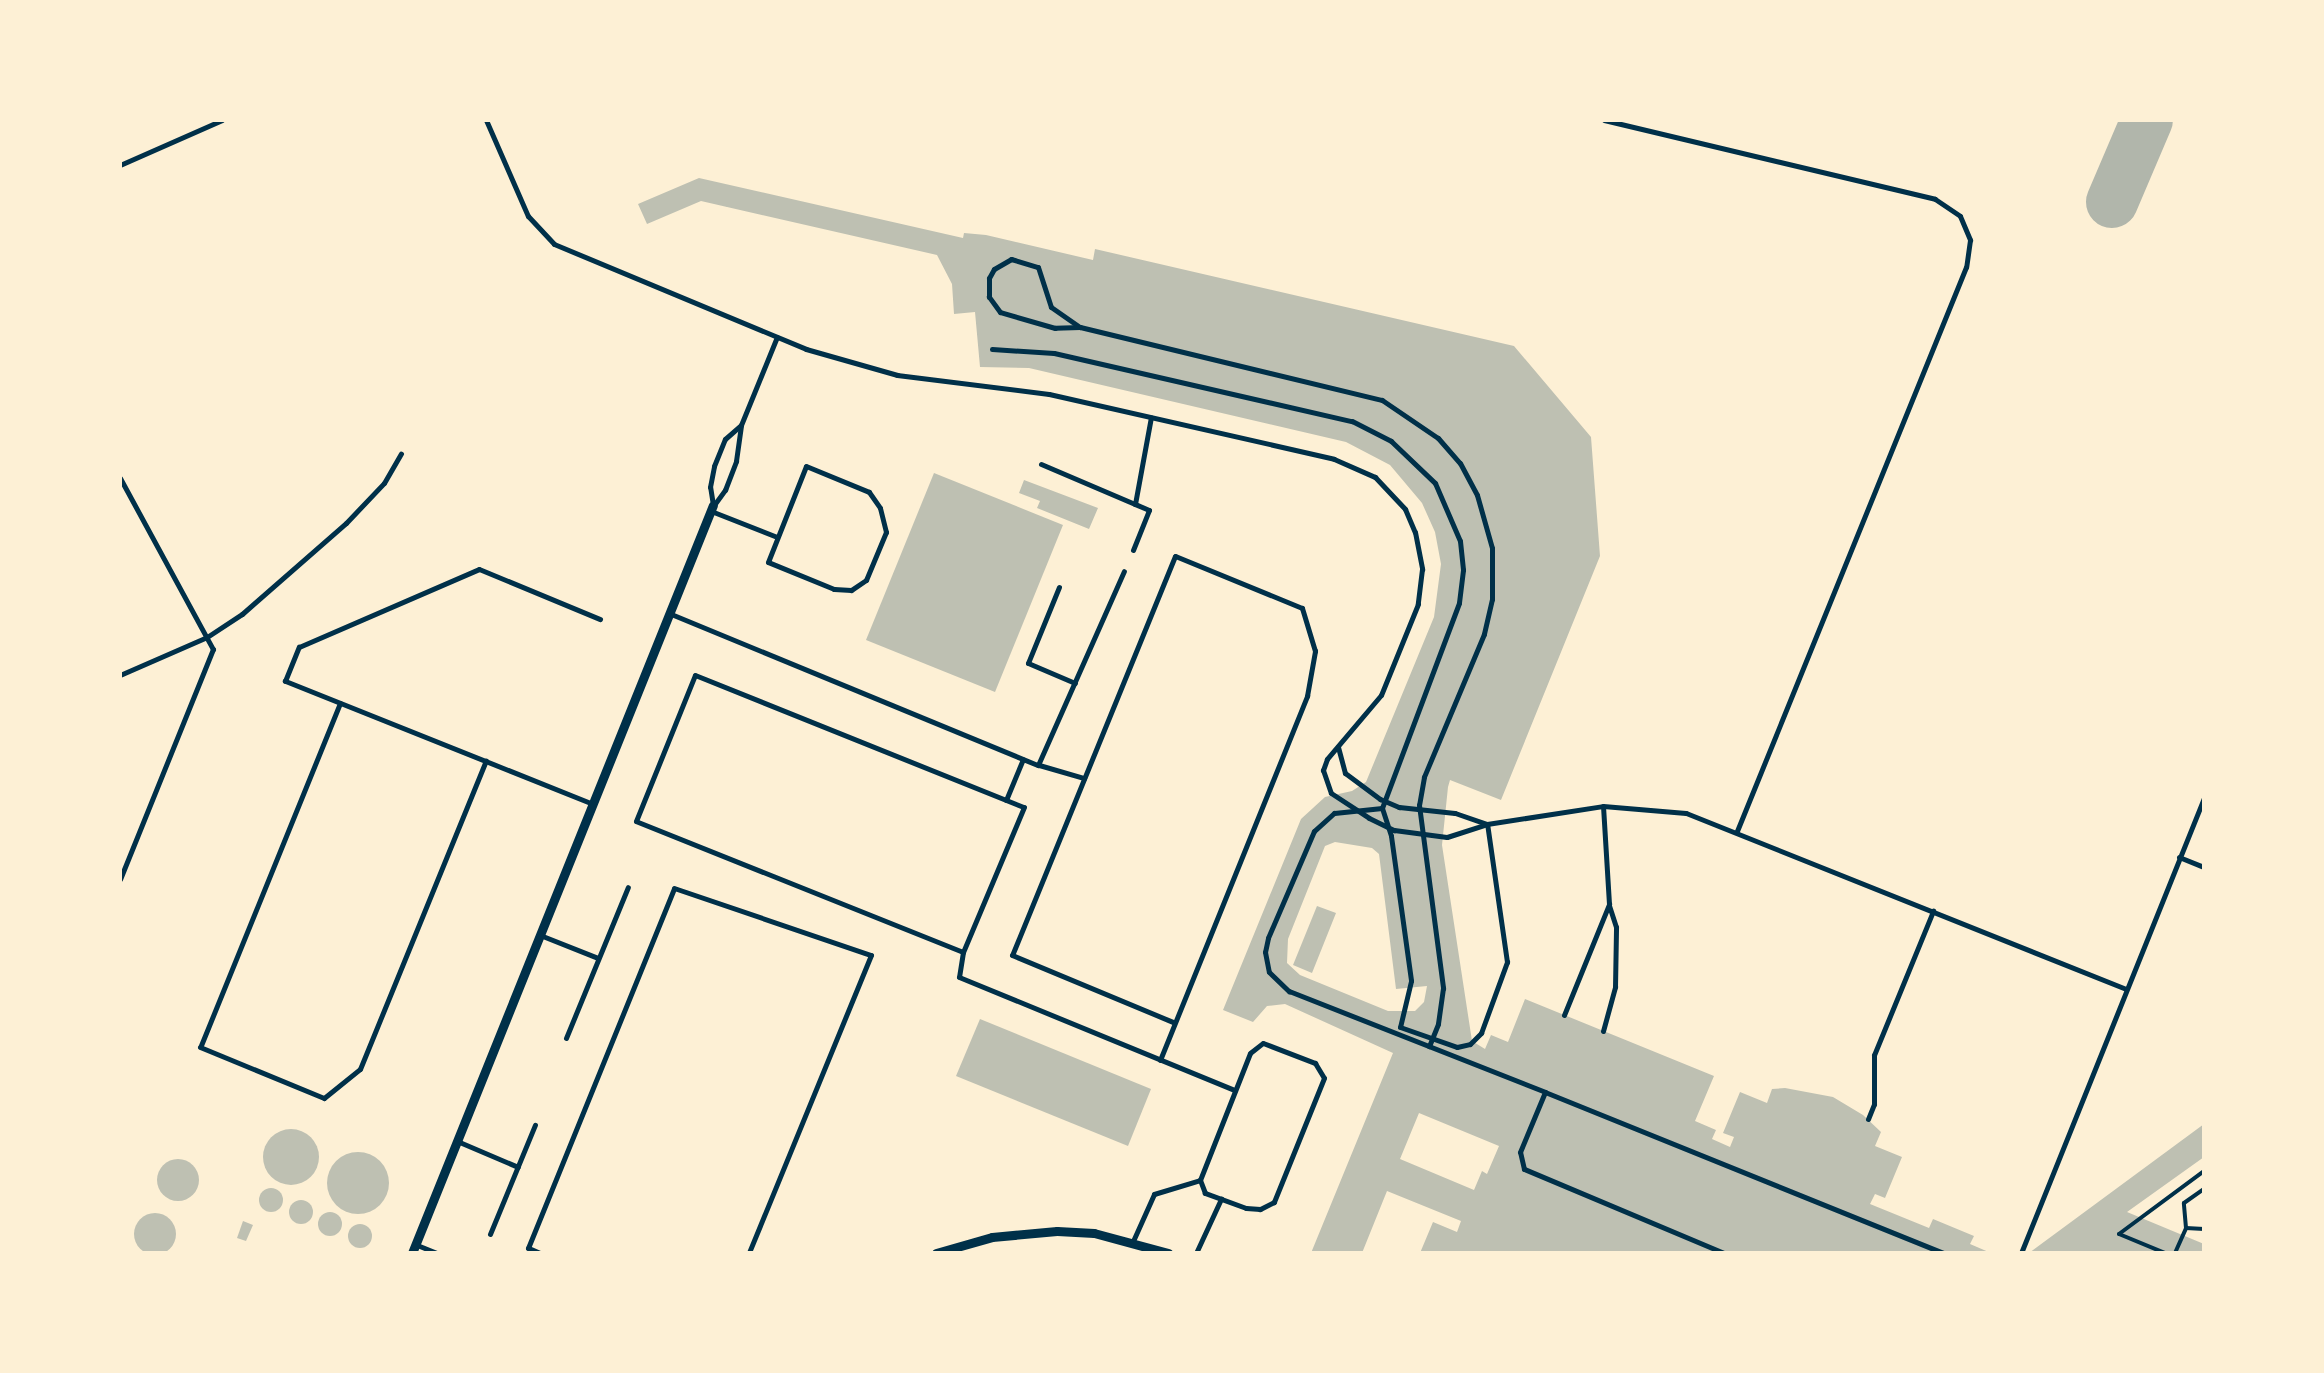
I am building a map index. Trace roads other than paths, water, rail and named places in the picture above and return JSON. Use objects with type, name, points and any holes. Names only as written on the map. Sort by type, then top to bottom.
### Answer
[{"type":"street","points":[[413,1248],[712,508]]},
{"type":"street","points":[[936,1253],[1023,1232],[1094,1233],[1168,1253]]},
{"type":"lane","points":[[120,166],[222,120]]},
{"type":"lane","points":[[486,120],[528,216],[554,244],[777,336],[868,369],[948,383],[1033,390],[1358,467],[1384,485],[1404,509],[1421,553],[1418,604],[1375,706],[1323,770],[1326,785],[1369,818],[1394,830],[1447,838],[1487,824],[1603,806],[1671,810],[1737,831],[2126,990]]},
{"type":"lane","points":[[1604,120],[1936,199],[1960,216],[1970,240],[1966,266],[1737,831]]},
{"type":"lane","points":[[1080,326],[1051,307],[1043,274],[1030,261],[1011,259],[994,269],[988,288],[1000,312],[1055,328],[1080,326],[1366,395],[1410,415],[1450,450],[1483,510],[1493,582],[1484,634],[1424,777],[1420,821],[1442,988],[1438,1024],[1429,1046]]},
{"type":"lane","points":[[712,508],[725,490],[736,461],[741,426],[777,336]]},
{"type":"lane","points":[[992,349],[1054,353],[1352,421],[1391,441],[1435,483],[1454,521],[1462,558],[1462,586],[1445,648],[1394,766],[1382,808],[1391,836],[1411,988],[1400,1026],[1457,1047],[1470,1044],[1480,1033],[1507,962],[1487,824]]},
{"type":"lane","points":[[1135,504],[1151,417]]},
{"type":"lane","points":[[712,508],[714,466],[725,440],[741,426]]},
{"type":"lane","points":[[120,675],[207,637],[272,588],[384,483],[401,453]]},
{"type":"lane","points":[[1041,464],[1149,510],[1133,550]]},
{"type":"lane","points":[[806,466],[869,492],[880,508],[886,532],[866,580],[851,590],[834,589],[768,562],[777,537],[806,466]]},
{"type":"lane","points":[[120,478],[214,649],[120,879]]},
{"type":"lane","points":[[712,508],[777,537]]},
{"type":"lane","points":[[1160,1060],[1172,1022],[1307,696],[1314,651],[1302,608],[1175,556],[1012,954],[1172,1022]]},
{"type":"lane","points":[[593,804],[285,681],[298,647],[479,570],[600,619]]},
{"type":"lane","points":[[1038,765],[1124,571]]},
{"type":"lane","points":[[1059,588],[1028,662],[1075,683]]},
{"type":"lane","points":[[671,614],[1038,765],[1084,778]]},
{"type":"lane","points":[[964,952],[636,821],[695,676],[1024,807],[964,952],[960,977],[1236,1090]]},
{"type":"lane","points":[[340,703],[200,1047],[324,1098],[360,1069],[486,762]]},
{"type":"lane","points":[[1338,748],[1345,773],[1380,799],[1399,808],[1455,813],[1487,824]]},
{"type":"lane","points":[[1006,800],[1023,759]]},
{"type":"lane","points":[[2021,1253],[2204,797]]},
{"type":"lane","points":[[1603,806],[1609,904],[1616,926],[1615,987],[1603,1031]]},
{"type":"lane","points":[[1382,808],[1334,813],[1314,830],[1268,938],[1266,965],[1276,982],[1944,1253]]},
{"type":"lane","points":[[2179,858],[2204,867]]},
{"type":"lane","points":[[566,1038],[628,886]]},
{"type":"lane","points":[[540,1253],[528,1248],[674,888],[871,956],[750,1253]]},
{"type":"lane","points":[[1564,1015],[1609,904]]},
{"type":"lane","points":[[1868,1120],[1874,1104],[1874,1055],[1932,910]]},
{"type":"lane","points":[[540,935],[599,958]]},
{"type":"lane","points":[[1263,1043],[1314,1063],[1324,1078],[1274,1202],[1260,1209],[1246,1208],[1206,1193],[1200,1180],[1236,1090],[1250,1053],[1263,1043]]},
{"type":"lane","points":[[1544,1092],[1520,1152],[1524,1169],[1724,1253]]},
{"type":"lane","points":[[490,1234],[535,1125]]},
{"type":"lane","points":[[457,1141],[518,1167]]},
{"type":"lane","points":[[1133,1241],[1154,1194],[1200,1180]]},
{"type":"lane","points":[[1196,1253],[1221,1199]]},
{"type":"lane","points":[[413,1248],[437,1253]]}]
